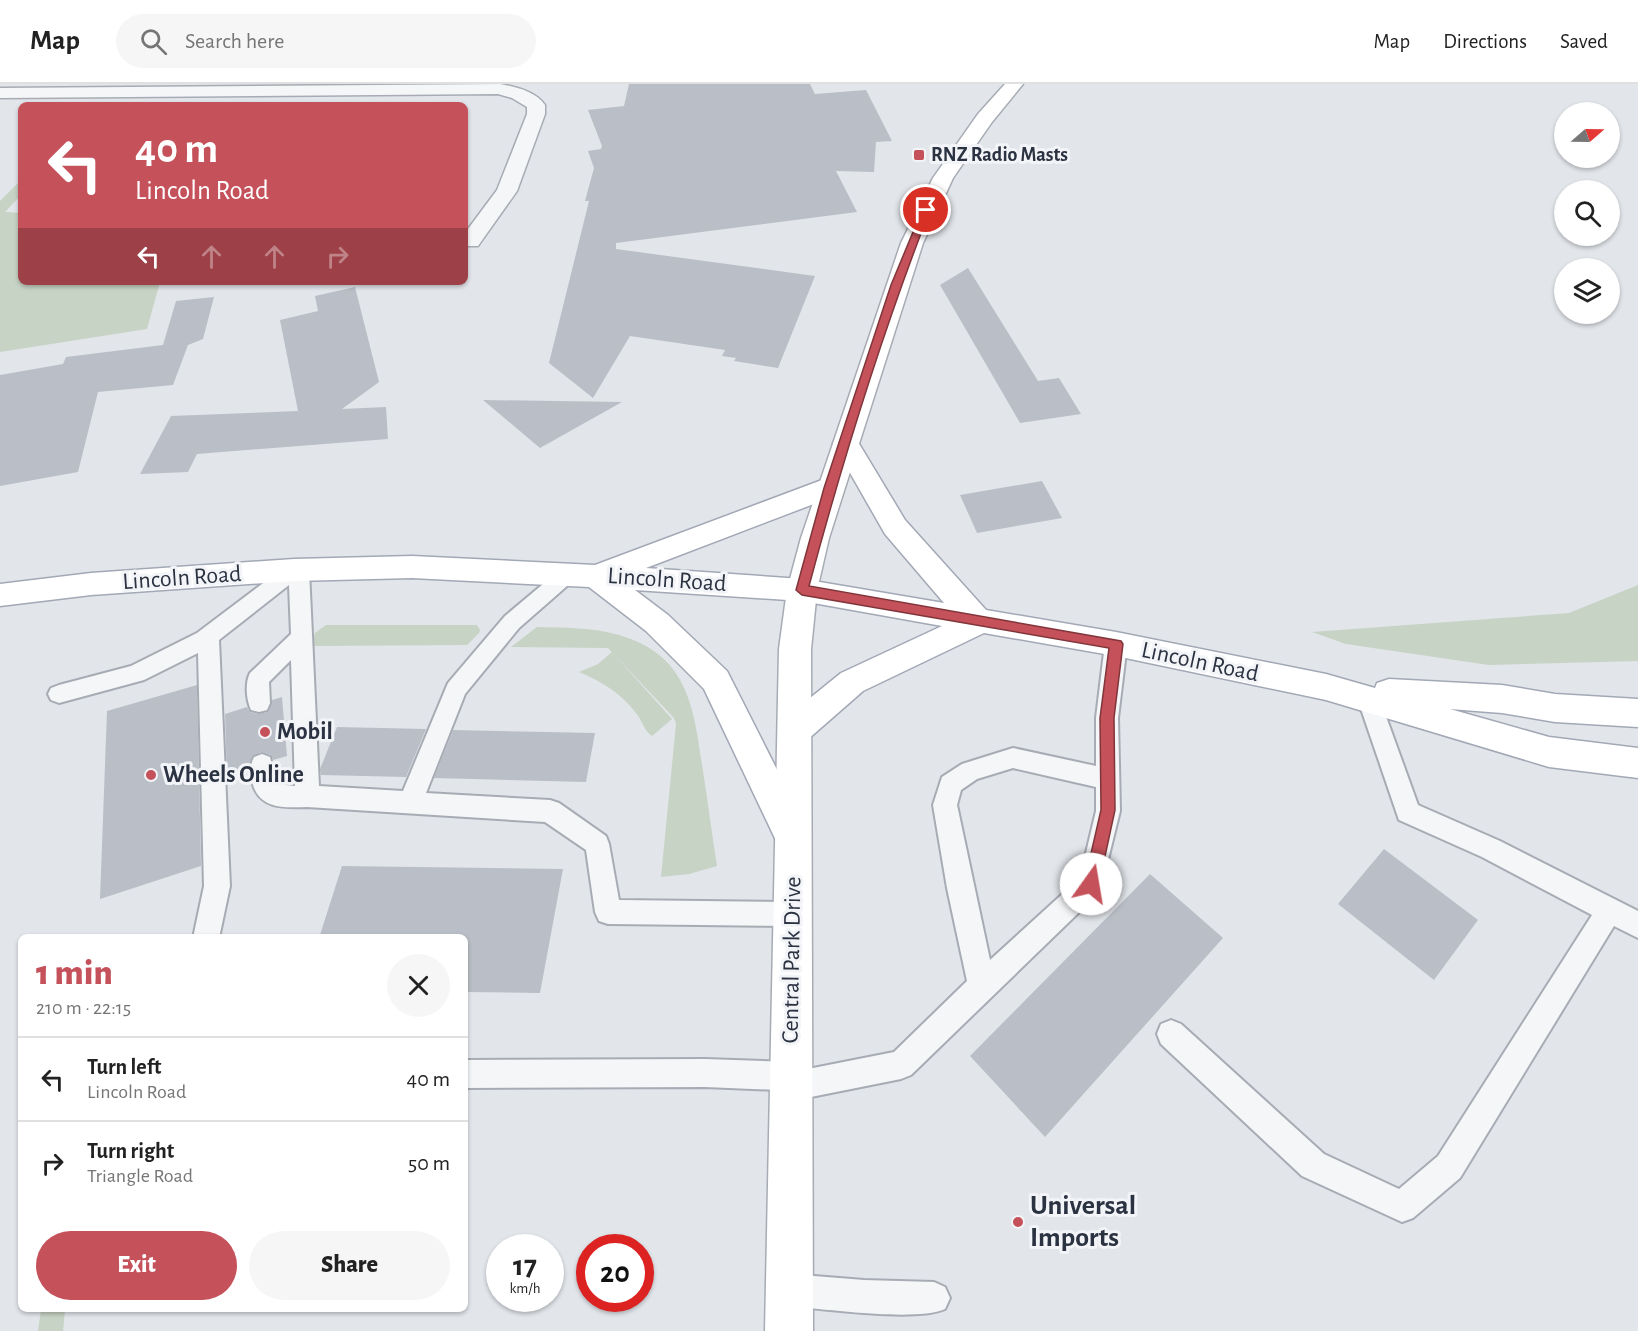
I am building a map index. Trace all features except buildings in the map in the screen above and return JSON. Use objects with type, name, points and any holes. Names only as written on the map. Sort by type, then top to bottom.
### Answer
[{"type":"main road","name":"Central Park Drive","points":[[789,1331],[795,649],[802,590],[830,488],[896,285],[926,210],[964,146],[1014,84]]},
{"type":"main road","points":[[795,730],[852,682],[979,622],[895,527],[846,442]]},
{"type":"main road","points":[[582,575],[830,488]]},
{"type":"main road","name":"Lincoln Road","points":[[0,595],[90,584],[296,570],[412,567],[582,575],[802,590],[1116,644],[1326,687],[1549,752],[1638,763]]},
{"type":"main road","points":[[582,575],[657,622],[716,680],[793,837]]},
{"type":"main road","name":"Lincoln Road","points":[[1326,687],[1502,699],[1555,708],[1638,713]]},
{"type":"street","points":[[0,93],[486,89],[513,91],[527,97],[536,105],[536,114],[507,191],[470,241]]},
{"type":"lane","points":[[296,570],[302,636],[307,796]]},
{"type":"lane","points":[[59,694],[136,674],[208,636],[296,570]]},
{"type":"lane","points":[[410,802],[456,689],[512,622],[582,575]]},
{"type":"lane","points":[[207,934],[217,886],[208,636]]},
{"type":"lane","points":[[259,704],[258,679],[302,636]]},
{"type":"lane","points":[[468,1074],[705,1073],[791,1081],[901,1065],[1091,884],[1108,810],[1107,718],[1116,644]]},
{"type":"lane","points":[[1369,700],[1408,812],[1491,849],[1638,925]]},
{"type":"lane","points":[[982,986],[960,888],[945,805],[950,784],[970,771],[1013,759],[1108,779]]},
{"type":"lane","points":[[262,764],[262,784],[267,792],[279,797],[307,796],[550,811],[597,844],[608,912],[793,914]]},
{"type":"lane","points":[[1171,1034],[1313,1166],[1402,1207],[1449,1167],[1610,910]]},
{"type":"lane","points":[[789,1290],[864,1296],[934,1298]]},
{"type":"green space","points":[[18,183],[18,198],[5,212],[18,213],[18,285],[159,285],[147,329],[0,352],[0,201]]},
{"type":"green space","points":[[1638,585],[1638,661],[1489,665],[1346,644],[1312,632],[1569,613]]},
{"type":"green space","points":[[326,625],[477,625],[480,630],[467,645],[310,646],[315,633]]},
{"type":"green space","points":[[537,627],[588,629],[619,635],[642,644],[660,656],[674,670],[684,687],[696,726],[717,866],[689,874],[661,877],[676,724],[674,718],[608,648],[511,647]]},
{"type":"green space","points":[[612,652],[672,719],[652,736],[624,699],[603,684],[579,672],[598,664]]},
{"type":"green space","points":[[41,1312],[65,1312],[63,1331],[38,1331]]},
{"type":"place","name":"RNZ Radio Masts","points":[[919,155]]},
{"type":"place","name":"Mobil","points":[[265,732]]},
{"type":"place","name":"Wheels Online","points":[[151,775]]},
{"type":"place","name":"Universal Imports","points":[[1018,1222]]},
{"type":"route","points":[[926,210],[896,285],[814,538],[802,590],[1116,644],[1107,718],[1108,810],[1091,884]]}]
